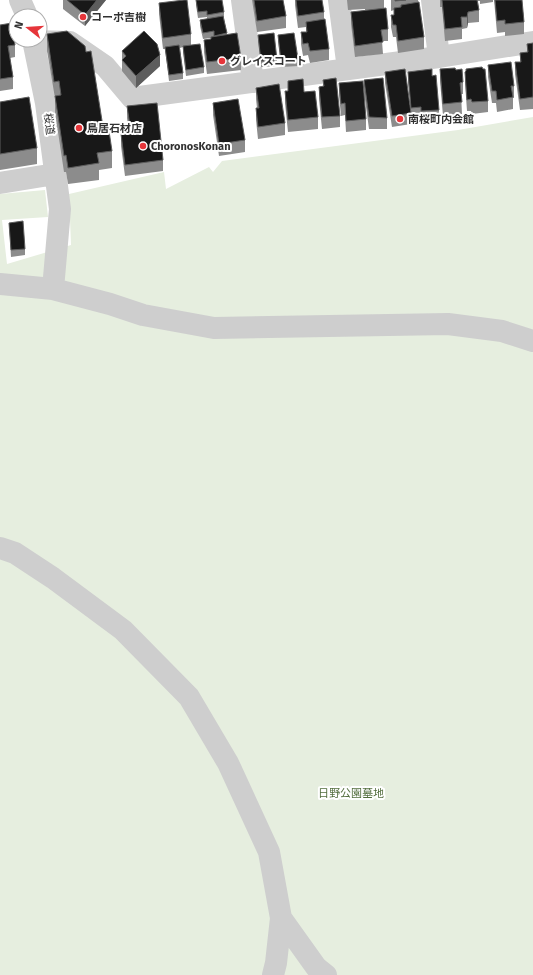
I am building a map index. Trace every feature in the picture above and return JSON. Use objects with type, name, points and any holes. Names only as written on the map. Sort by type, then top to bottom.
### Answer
[{"type":"street","points":[[242,0],[253,82]]},
{"type":"street","points":[[339,0],[348,69]]},
{"type":"street","points":[[432,0],[439,57]]},
{"type":"street","points":[[48,41],[70,42],[105,66],[132,98],[439,57],[533,42]]},
{"type":"street","name":"桜道","points":[[35,48],[46,102],[60,209],[53,288]]},
{"type":"street","points":[[0,182],[55,174]]},
{"type":"street","points":[[0,284],[53,288],[143,315],[214,328],[448,324],[502,331],[533,341]]},
{"type":"street","points":[[0,548],[15,553],[53,578],[123,630],[189,697],[228,763],[269,852],[282,918],[273,975]]},
{"type":"street","points":[[282,918],[316,967],[326,975]]},
{"type":"green space","name":"日野公園墓地","points":[[533,117],[533,975],[0,975],[0,194],[45,190],[48,217],[2,220],[7,264],[71,245],[69,194],[164,172],[166,189],[209,167],[213,172],[222,161],[458,130]]},
{"type":"building","points":[[67,0],[97,0],[85,15]]},
{"type":"building","points":[[187,0],[191,34],[163,38],[159,3]]},
{"type":"building","points":[[196,0],[222,0],[224,12],[207,15],[207,11],[198,12]]},
{"type":"building","points":[[254,0],[283,0],[286,16],[257,21]]},
{"type":"building","points":[[296,0],[322,0],[324,12],[298,16]]},
{"type":"building","points":[[442,0],[477,0],[479,10],[468,12],[467,17],[461,17],[462,27],[445,29]]},
{"type":"building","points":[[495,0],[522,0],[524,22],[505,24],[505,20],[497,21]]},
{"type":"building","points":[[419,2],[424,37],[398,41],[396,25],[393,25],[391,15],[394,15],[394,8],[401,7],[401,5]]},
{"type":"building","points":[[386,8],[388,29],[381,30],[383,42],[355,46],[351,12]]},
{"type":"building","points":[[223,16],[227,33],[214,36],[214,31],[203,33],[200,20]]},
{"type":"building","points":[[325,19],[329,49],[310,51],[308,43],[303,44],[301,32],[307,32],[306,22]]},
{"type":"building","points":[[8,24],[8,48],[13,77],[0,79],[0,25]]},
{"type":"building","name":"鳥居石材店","points":[[67,31],[85,46],[86,52],[91,51],[103,127],[92,128],[93,134],[109,131],[112,151],[97,153],[99,163],[68,168],[66,155],[64,156],[55,96],[61,95],[59,81],[54,82],[48,34]]},
{"type":"building","points":[[144,31],[157,44],[160,55],[136,76],[122,60],[126,56],[122,51]]},
{"type":"building","points":[[237,33],[241,58],[207,62],[204,40],[211,39],[211,37]]},
{"type":"building","points":[[274,33],[277,60],[261,61],[258,35]]},
{"type":"building","points":[[294,33],[298,59],[281,61],[278,35]]},
{"type":"building","points":[[533,43],[533,97],[520,99],[515,62],[521,62],[520,53],[528,52],[527,44]]},
{"type":"building","points":[[200,44],[204,67],[186,70],[183,46]]},
{"type":"building","points":[[179,45],[183,73],[169,75],[165,47]]},
{"type":"building","points":[[511,62],[514,86],[511,86],[513,97],[497,100],[496,91],[492,91],[488,65]]},
{"type":"building","points":[[482,67],[485,69],[488,101],[472,102],[471,99],[467,100],[465,72],[466,69]]},
{"type":"building","points":[[455,68],[456,70],[462,69],[463,82],[460,83],[462,102],[443,104],[440,69]]},
{"type":"building","points":[[405,69],[411,113],[392,116],[385,72]]},
{"type":"building","points":[[432,69],[432,76],[436,75],[439,110],[421,111],[421,107],[411,108],[408,72]]},
{"type":"building","points":[[336,78],[340,116],[322,117],[319,87],[324,86],[323,80]]},
{"type":"building","points":[[383,78],[387,118],[369,117],[364,80]]},
{"type":"building","points":[[303,79],[304,92],[315,91],[318,117],[288,120],[285,91],[288,91],[288,81]]},
{"type":"building","points":[[363,81],[366,119],[346,121],[345,103],[341,104],[339,83]]},
{"type":"building","points":[[279,84],[285,123],[258,127],[256,108],[259,108],[256,88]]},
{"type":"building","points":[[29,97],[37,148],[0,154],[0,102]]},
{"type":"building","points":[[238,99],[245,140],[219,144],[213,103]]},
{"type":"building","name":"ChoronosKonan","points":[[157,103],[163,160],[125,165],[121,134],[131,133],[127,106]]},
{"type":"building","points":[[23,221],[25,249],[11,250],[9,223]]},
{"type":"place","name":"コーポ吉樹","points":[[83,17]]},
{"type":"place","name":"グレイスコート","points":[[222,61]]},
{"type":"place","name":"南桜町内会館","points":[[400,119]]},
{"type":"place","name":"鳥居石材店","points":[[79,128]]},
{"type":"place","name":"ChoronosKonan","points":[[143,146]]}]
